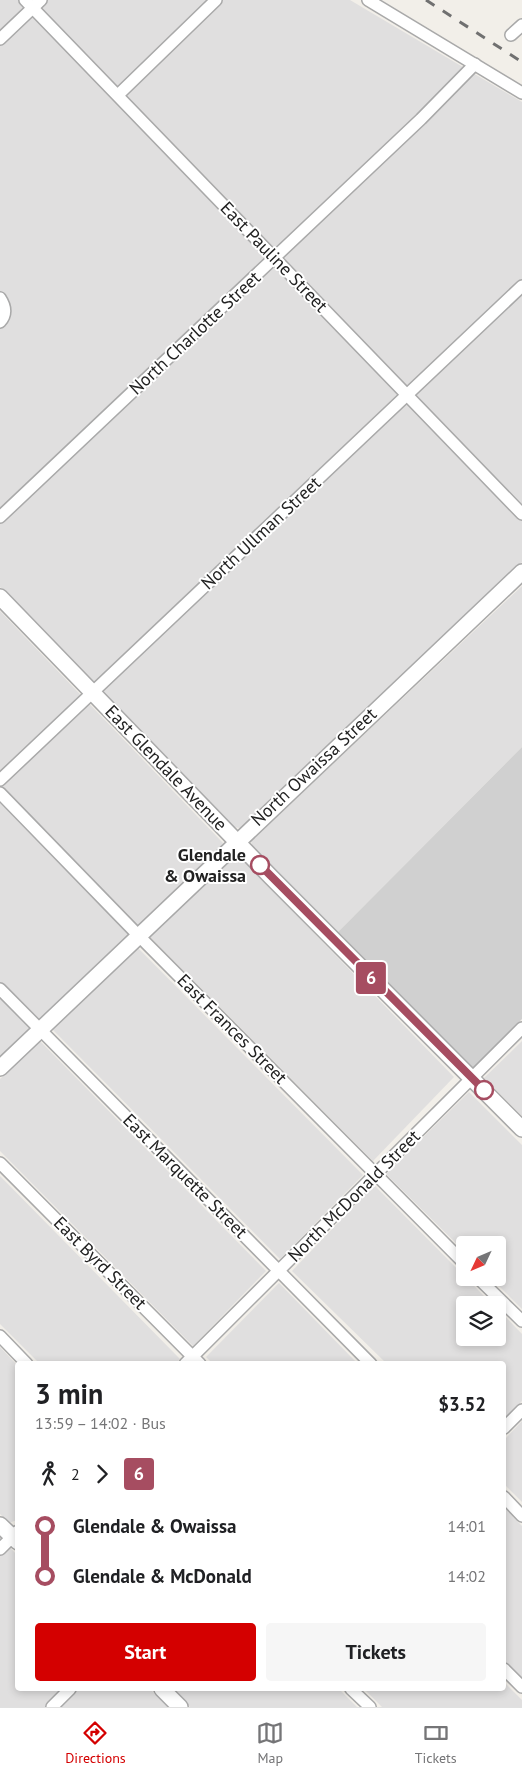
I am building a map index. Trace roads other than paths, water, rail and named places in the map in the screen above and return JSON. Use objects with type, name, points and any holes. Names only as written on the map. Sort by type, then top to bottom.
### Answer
[{"type":"street","points":[[118,95],[216,0]]},
{"type":"street","points":[[368,0],[522,93]]},
{"type":"street","points":[[0,39],[33,3]]},
{"type":"street","name":"East Pauline Street","points":[[33,3],[118,95],[522,514]]},
{"type":"street","points":[[511,35],[522,25]]},
{"type":"street","name":"North Charlotte Street","points":[[0,517],[275,258],[468,74],[476,64]]},
{"type":"street","name":"North Ullman Street","points":[[0,780],[522,286]]},
{"type":"street","points":[[0,322],[4,317],[3,304]]},
{"type":"street","name":"North Owaissa Street","points":[[0,1068],[237,840],[522,572]]},
{"type":"street","name":"East Glendale Avenue","points":[[0,597],[91,692],[522,1129]]},
{"type":"street","name":"East Frances Street","points":[[0,793],[138,935],[456,1255]]},
{"type":"street","name":"East Marquette Street","points":[[0,988],[368,1361]]},
{"type":"street","name":"North McDonald Street","points":[[193,1361],[279,1270],[522,1028]]},
{"type":"street","name":"East Byrd Street","points":[[0,1163],[193,1361]]},
{"type":"street","points":[[486,1286],[522,1322]]},
{"type":"street","points":[[0,1336],[24,1361]]},
{"type":"street","points":[[506,1426],[522,1410]]},
{"type":"street","points":[[506,1499],[522,1516]]},
{"type":"street","points":[[0,1525],[15,1536]]},
{"type":"street","points":[[0,1549],[15,1538]]},
{"type":"street","points":[[506,1671],[522,1687]]},
{"type":"street","points":[[52,1707],[68,1691]]},
{"type":"street","points":[[164,1691],[180,1707]]},
{"type":"street","points":[[354,1691],[370,1707]]},
{"type":"railway","points":[[426,0],[522,62]]},
{"type":"place","name":"Glendale & Owaissa","points":[[260,865]]}]
